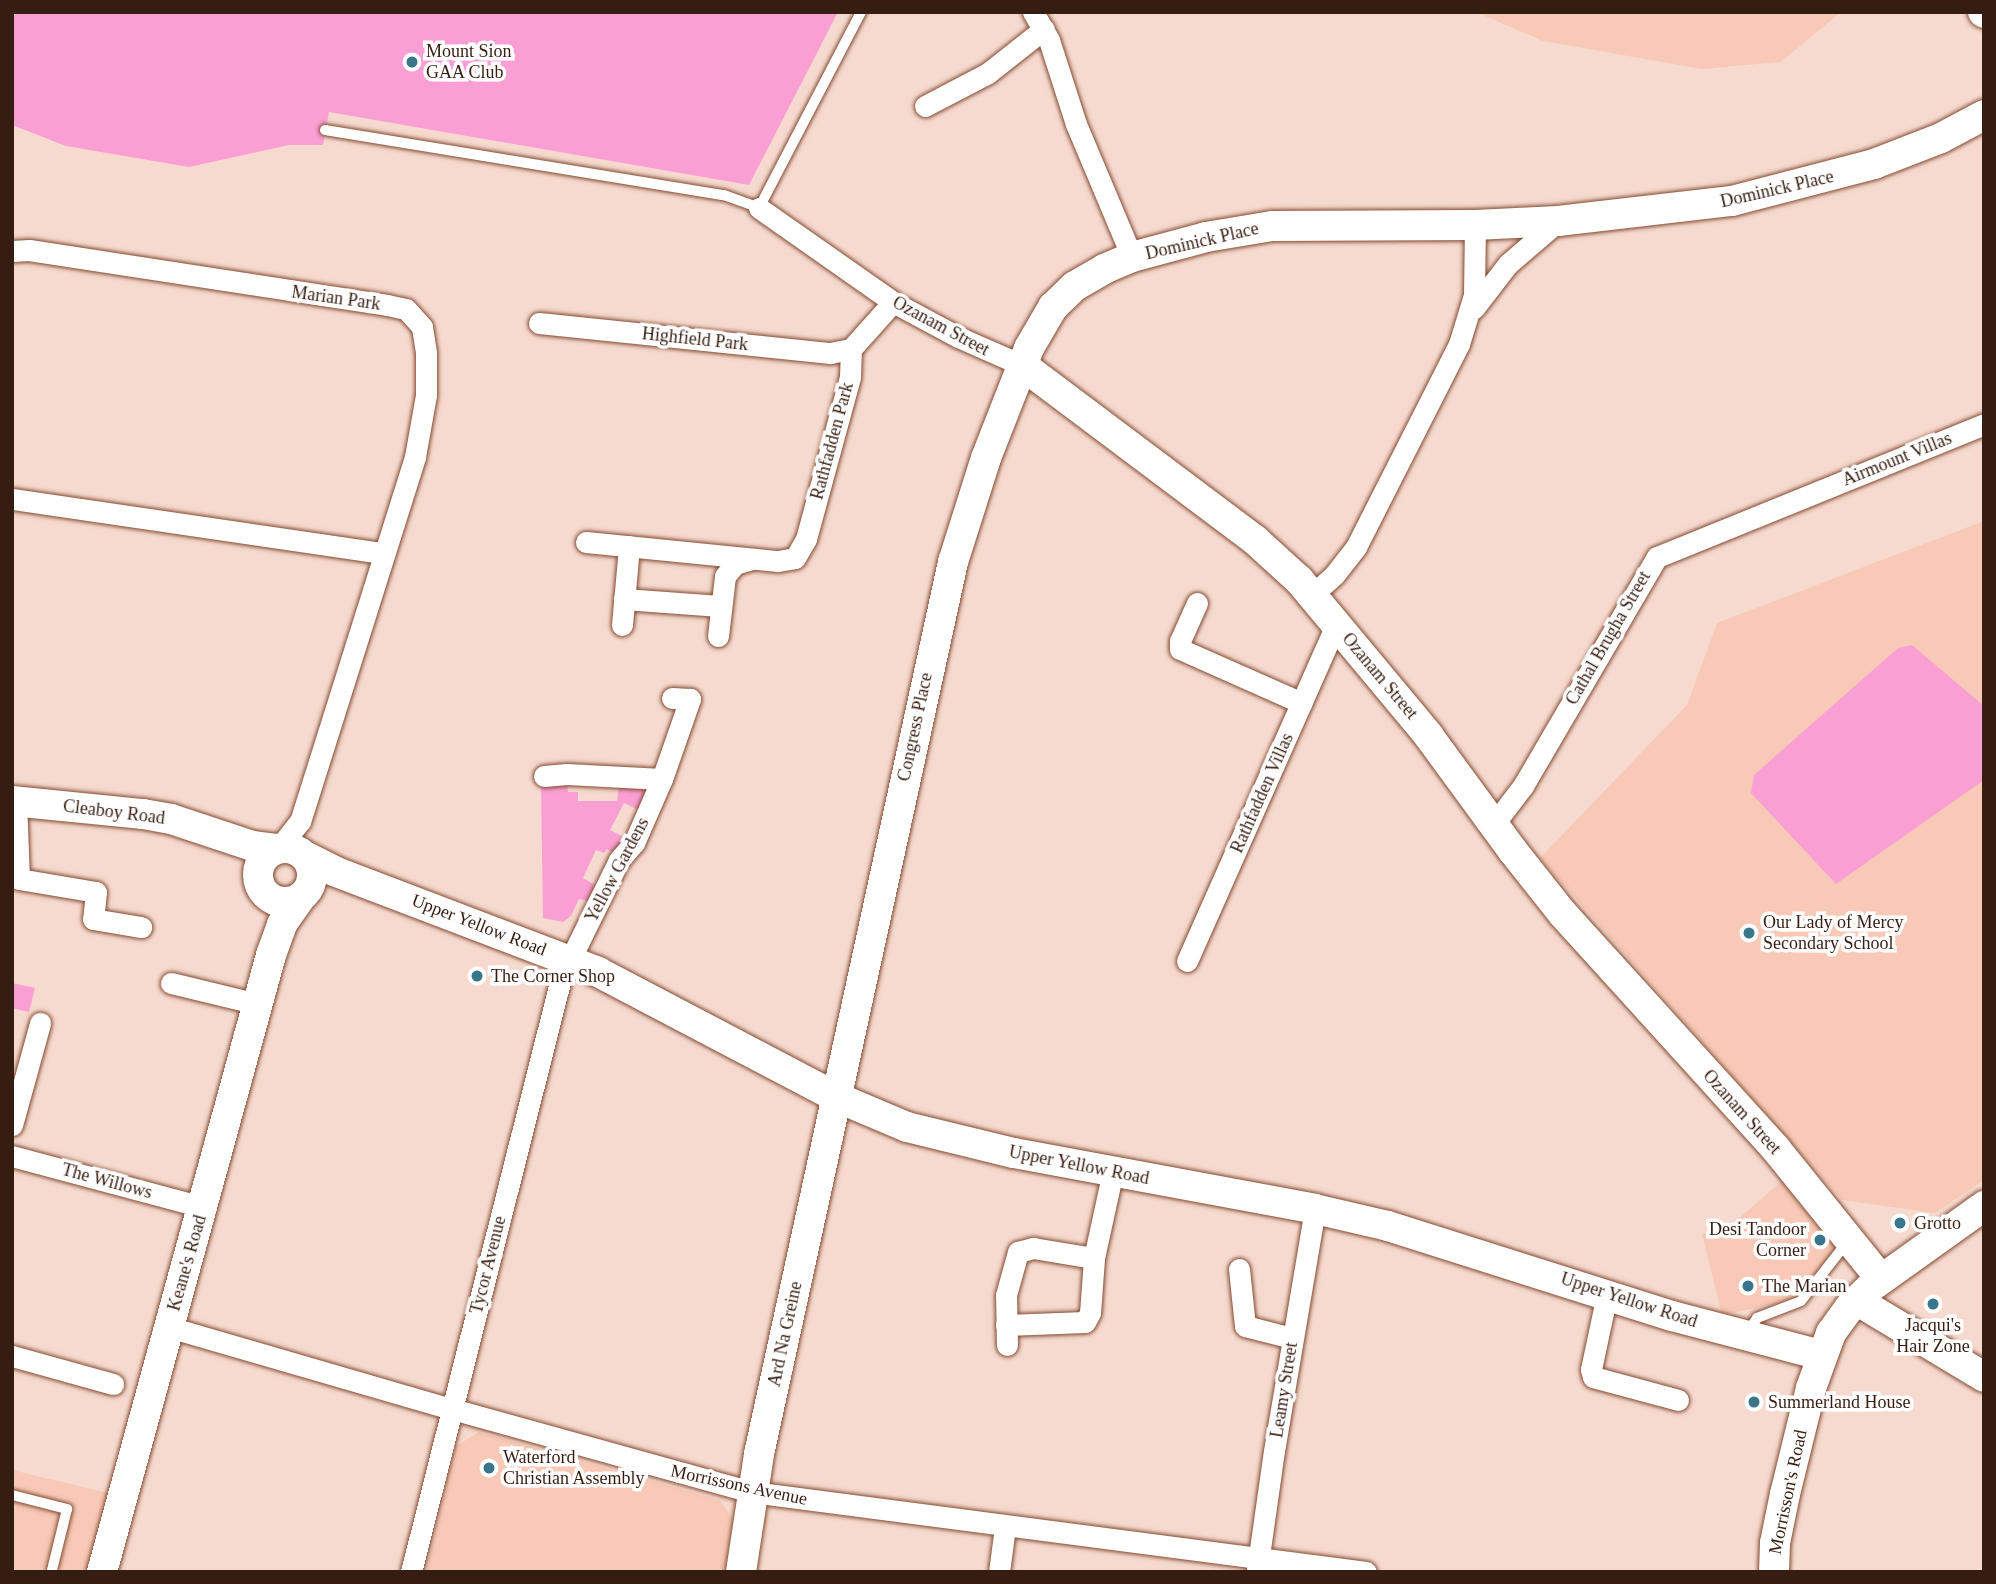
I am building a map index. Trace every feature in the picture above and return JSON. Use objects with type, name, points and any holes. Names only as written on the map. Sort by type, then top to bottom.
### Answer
[{"type":"street","points":[[925,106],[988,73],[1041,18],[1089,158],[1132,257]]},
{"type":"street","name":"Dominick Place","points":[[1022,365],[1037,331],[1063,296],[1087,278],[1132,257],[1206,237],[1272,226],[1475,225],[1558,221],[1678,209],[1762,195],[1874,164],[1941,138],[1984,115]]},
{"type":"street","name":"Ozanam Street","points":[[759,208],[893,302],[958,337],[1022,365],[1255,540],[1312,595],[1429,735],[1563,914],[1776,1149],[1850,1237],[1881,1279]]},
{"type":"street","points":[[1312,595],[1335,575],[1356,547],[1416,433],[1471,313],[1508,264],[1558,221]]},
{"type":"street","points":[[1471,313],[1476,278],[1475,225]]},
{"type":"street","name":"Marian Park","points":[[12,251],[29,250],[387,304],[414,315],[422,327],[426,353],[423,419],[415,457],[300,821],[281,862]]},
{"type":"street","points":[[851,349],[893,302]]},
{"type":"street","name":"Highfield Park","points":[[539,323],[830,353],[851,349]]},
{"type":"street","name":"Rathfadden Park","points":[[586,542],[790,560],[804,545],[850,377],[851,349]]},
{"type":"street","name":"Congress Place","points":[[836,1097],[953,562],[973,493],[1022,365]]},
{"type":"street","name":"Airmount Villas","points":[[1810,493],[1984,424]]},
{"type":"street","name":"Cathal Brugha Street","points":[[1494,824],[1523,786],[1653,560],[1810,493]]},
{"type":"street","points":[[12,499],[384,554]]},
{"type":"street","points":[[622,625],[629,546]]},
{"type":"street","name":"Rathfadden Park","points":[[718,636],[723,582],[731,567],[744,560],[762,559]]},
{"type":"street","points":[[624,599],[720,606]]},
{"type":"street","points":[[1197,603],[1179,644],[1180,649],[1301,703]]},
{"type":"street","name":"Rathfadden Villas","points":[[1187,961],[1336,625]]},
{"type":"street","name":"Yellow Gardens","points":[[568,959],[619,860],[634,843],[662,779],[690,699],[672,698]]},
{"type":"street","points":[[544,776],[580,774],[662,779]]},
{"type":"street","points":[[14,801],[19,879],[96,892],[93,919],[141,927]]},
{"type":"street","name":"Cleaboy Road","points":[[14,801],[143,814],[214,832],[234,846],[281,862]]},
{"type":"street","points":[[281,862],[312,869],[304,893],[281,901],[281,862]]},
{"type":"street","name":"Upper Yellow Road","points":[[281,862],[370,884],[568,959],[670,1007],[836,1097],[931,1135],[1315,1209],[1430,1237],[1745,1336],[1821,1355]]},
{"type":"street","name":"Keane's Road","points":[[271,955],[281,862]]},
{"type":"street","name":"Upper Yellow Road","points":[[304,893],[339,879],[370,884]]},
{"type":"street","name":"Keane's Road","points":[[102,1572],[271,955],[282,924],[304,893]]},
{"type":"street","name":"Tycor Avenue","points":[[411,1572],[568,959]]},
{"type":"street","points":[[171,983],[258,1004]]},
{"type":"street","points":[[12,1125],[40,1023]]},
{"type":"street","name":"Ard Na Greine","points":[[741,1572],[752,1492],[836,1097]]},
{"type":"street","name":"The Willows","points":[[12,1156],[202,1207]]},
{"type":"street","points":[[1094,1258],[1033,1248],[1020,1249],[1006,1296],[1007,1335],[1085,1322],[1090,1313],[1094,1258],[1113,1171]]},
{"type":"street","name":"Morrisson's Road","points":[[1774,1572],[1780,1517],[1821,1355],[1835,1326],[1856,1300],[1881,1279],[1984,1206]]},
{"type":"street","name":"Leamy Street","points":[[1258,1565],[1292,1338],[1315,1209]]},
{"type":"street","points":[[1239,1269],[1244,1326],[1292,1338]]},
{"type":"street","points":[[1607,1294],[1591,1370],[1593,1377],[1678,1400]]},
{"type":"street","points":[[1856,1300],[1984,1377]]},
{"type":"street","name":"Morrissons Avenue","points":[[169,1326],[452,1409],[752,1492],[1258,1565],[1366,1572]]},
{"type":"street","points":[[12,1356],[113,1384]]},
{"type":"street","points":[[999,1572],[1005,1527]]},
{"type":"lane","points":[[326,130],[724,195],[759,208],[861,12]]},
{"type":"lane","points":[[1745,1336],[1757,1318],[1801,1301],[1850,1237]]},
{"type":"lane","points":[[12,1495],[67,1508],[52,1570]]},
{"type":"shaded area","name":"Mount Sion GAA Club","points":[[12,12],[838,12],[749,185],[329,112],[323,145],[289,145],[189,167],[66,146],[12,125]]},
{"type":"shaded area","points":[[1476,12],[1841,12],[1781,62],[1702,69],[1543,41]]},
{"type":"shaded area","points":[[1984,521],[1984,1180],[1935,1213],[1842,1200],[1540,858],[1687,705],[1717,623]]},
{"type":"shaded area","points":[[1912,645],[1984,706],[1984,780],[1836,884],[1751,793],[1754,775],[1898,648]]},
{"type":"shaded area","points":[[567,782],[568,792],[578,792],[578,801],[617,801],[619,785],[644,789],[646,796],[639,810],[624,803],[610,830],[626,838],[615,854],[607,849],[604,853],[596,850],[583,878],[597,886],[589,901],[579,899],[571,916],[563,922],[543,918],[541,785]]},
{"type":"shaded area","points":[[12,983],[35,988],[29,1012],[12,1008]]},
{"type":"shaded area","points":[[1782,1181],[1829,1231],[1835,1250],[1795,1300],[1722,1315],[1702,1234],[1732,1224]]},
{"type":"shaded area","points":[[479,1432],[719,1500],[733,1519],[726,1572],[426,1572],[456,1446]]},
{"type":"shaded area","points":[[12,1470],[108,1493],[86,1572],[12,1572]]},
{"type":"place","name":"Mount Sion GAA Club","points":[[412,62]]},
{"type":"place","name":"Our Lady of Mercy Secondary School","points":[[1749,933]]},
{"type":"place","name":"The Corner Shop","points":[[477,976]]},
{"type":"place","name":"Grotto","points":[[1900,1223]]},
{"type":"place","name":"Desi Tandoor Corner","points":[[1820,1240]]},
{"type":"place","name":"The Marian","points":[[1748,1286]]},
{"type":"place","name":"Jacqui's Hair Zone","points":[[1933,1304]]},
{"type":"place","name":"Summerland House","points":[[1754,1402]]},
{"type":"place","name":"Waterford Christian Assembly","points":[[489,1468]]}]
